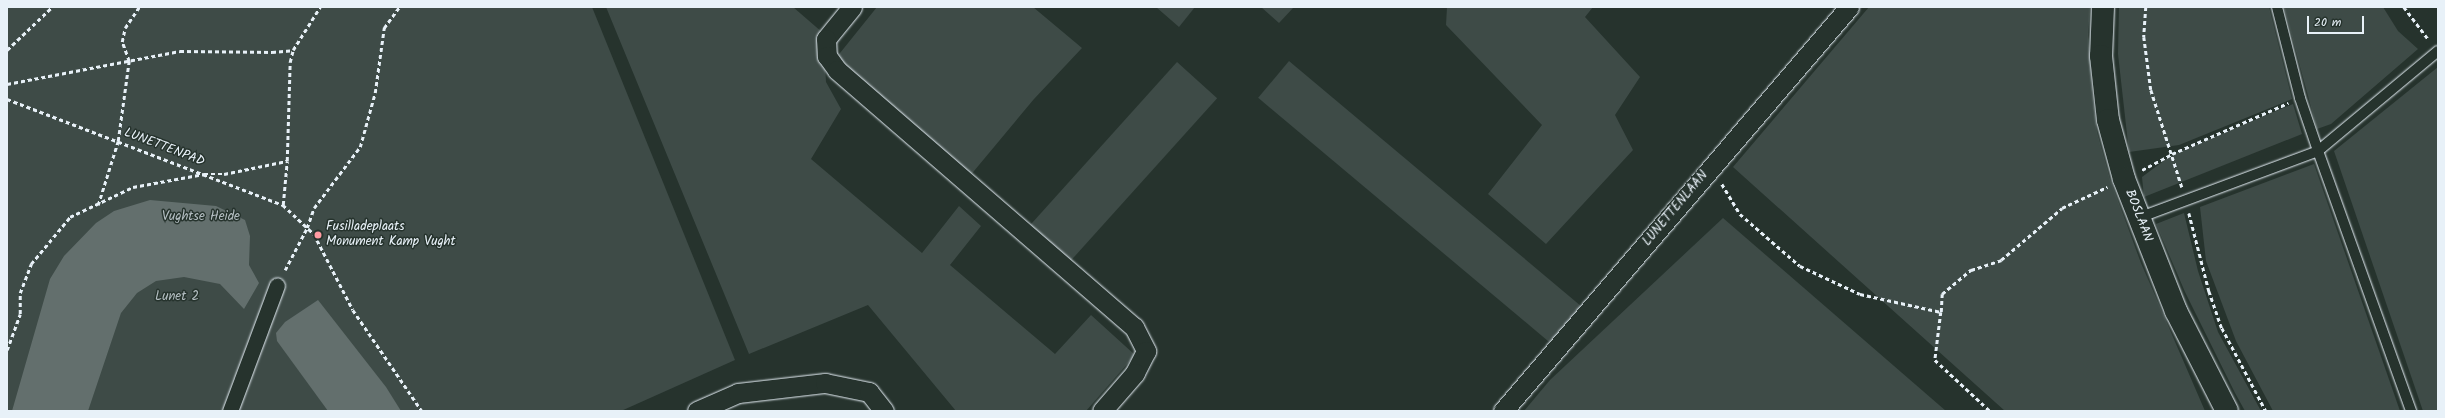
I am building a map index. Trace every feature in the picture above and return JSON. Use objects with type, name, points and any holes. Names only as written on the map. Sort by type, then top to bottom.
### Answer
[{"type":"main road","name":"BOSLAAN","points":[[2103,7],[2101,56],[2108,120],[2124,179],[2138,219],[2176,311],[2228,411]]},
{"type":"street","points":[[852,7],[826,39],[828,56],[837,70],[1134,327],[1146,351],[1136,372],[1102,411]]},
{"type":"street","name":"LUNETTENLAAN","points":[[1503,411],[1849,7]]},
{"type":"street","points":[[230,411],[277,285]]},
{"type":"street","points":[[697,411],[738,393],[825,383],[869,392],[884,411]]},
{"type":"lane","points":[[2277,7],[2300,98],[2411,411]]},
{"type":"lane","points":[[2138,219],[2318,151],[2438,51]]},
{"type":"path","points":[[7,50],[52,7]]},
{"type":"path","points":[[98,206],[118,141],[129,61],[122,42],[125,28],[140,7]]},
{"type":"path","points":[[283,205],[287,161],[290,62],[293,50],[320,7]]},
{"type":"path","points":[[277,285],[307,228],[314,208],[360,147],[375,93],[384,28],[399,7]]},
{"type":"path","points":[[2146,7],[2144,37],[2151,90],[2186,200],[2209,291],[2222,328],[2266,411]]},
{"type":"path","points":[[2404,7],[2438,51]]},
{"type":"path","points":[[7,84],[180,51],[272,52],[293,50]]},
{"type":"path","points":[[1990,411],[1935,360],[1942,294],[1971,270],[2001,260],[2062,208],[2124,179],[2172,154],[2300,98]]},
{"type":"path","name":"LUNETTENPAD","points":[[7,99],[283,205],[314,234],[353,310],[422,411]]},
{"type":"path","points":[[7,350],[20,314],[20,293],[30,264],[70,217],[98,206],[133,187],[204,174],[224,174],[287,161]]},
{"type":"path","points":[[1712,166],[1740,214],[1800,266],[1860,294],[1941,312]]},
{"type":"green space","name":"Vughtse Heide","points":[[7,7],[592,7],[735,360],[621,411],[7,411]]},
{"type":"green space","points":[[606,7],[793,7],[830,39],[824,49],[826,82],[841,109],[811,159],[922,253],[959,206],[981,226],[950,265],[1055,354],[1091,315],[1135,355],[1086,411],[956,411],[868,305],[749,354]]},
{"type":"green space","points":[[877,7],[1033,7],[1082,48],[1034,99],[964,183],[836,58]]},
{"type":"green space","points":[[1156,7],[1195,7],[1179,27]]},
{"type":"green space","points":[[1261,7],[1294,7],[1279,23]]},
{"type":"green space","points":[[1447,7],[1593,7],[1585,17],[1640,77],[1615,115],[1633,150],[1546,244],[1488,194],[1542,125],[1446,25]]},
{"type":"green space","points":[[1869,7],[2090,7],[2088,36],[2093,100],[2097,132],[2110,179],[2141,263],[2205,411],[2005,411],[1733,167]]},
{"type":"green space","points":[[2119,7],[2269,7],[2292,99],[2179,145],[2129,152],[2118,54]]},
{"type":"green space","points":[[2284,7],[2383,7],[2398,31],[2418,49],[2331,124],[2317,129]]},
{"type":"green space","points":[[1289,61],[1582,307],[1552,344],[1258,98]]},
{"type":"green space","points":[[1177,62],[1217,98],[1069,263],[1028,227]]},
{"type":"green space","points":[[2438,67],[2438,411],[2423,411],[2334,151]]},
{"type":"green space","points":[[2293,104],[2302,134],[2144,197],[2142,177],[2173,154]]},
{"type":"green space","points":[[2314,164],[2400,411],[2273,411],[2236,341],[2206,261],[2200,207]]},
{"type":"green space","points":[[2184,213],[2198,271],[2218,332],[2261,411],[2245,411],[2185,292],[2156,224]]},
{"type":"green space","points":[[1723,218],[1946,411],[1524,411],[1550,380]]},
{"type":"shaded area","points":[[150,200],[216,206],[245,220],[250,236],[249,265],[259,283],[244,309],[220,284],[184,277],[156,281],[137,293],[121,313],[88,411],[12,411],[50,279],[64,256],[96,223],[114,211]]},
{"type":"shaded area","points":[[318,300],[386,387],[401,411],[328,411],[277,341],[276,333],[285,322]]},
{"type":"place","name":"Fusilladeplaats Monument Kamp Vught","points":[[318,235]]},
{"type":"park label","name":"Lunet 2","points":[[177,297]]}]
